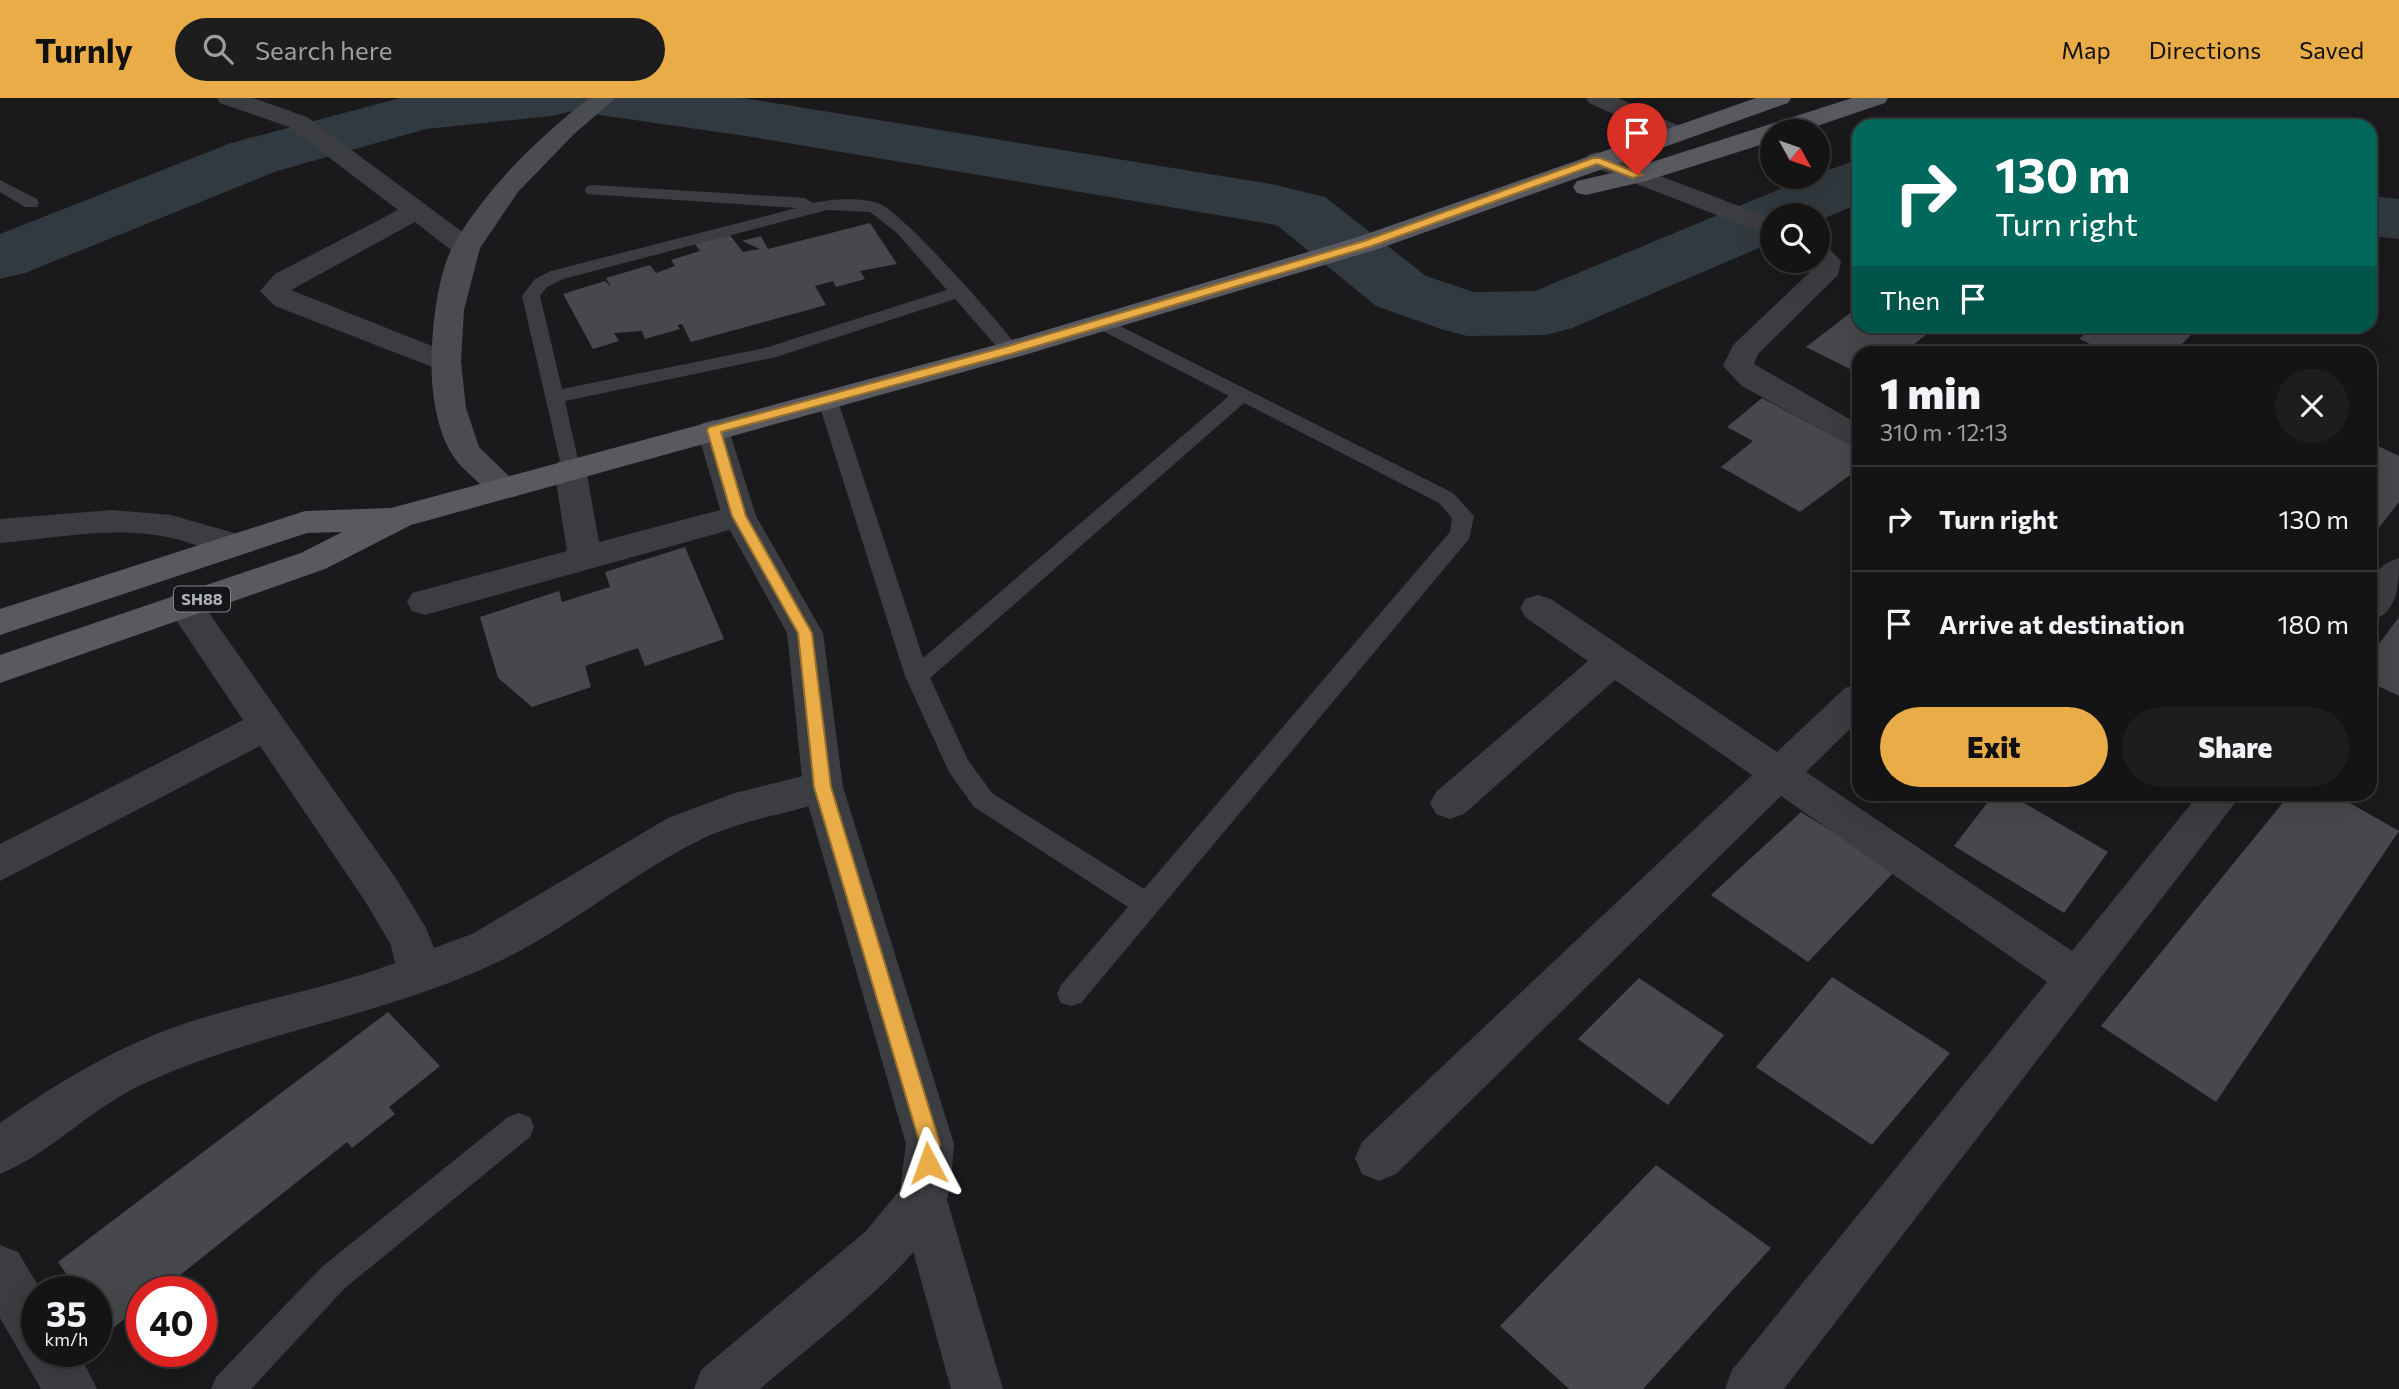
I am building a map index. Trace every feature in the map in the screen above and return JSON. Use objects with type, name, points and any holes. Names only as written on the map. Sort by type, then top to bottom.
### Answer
[{"type":"main road","points":[[505,488],[465,452],[450,408],[446,362],[449,310],[466,248],[508,187],[565,129],[604,98]]},
{"type":"main road","name":"SH88","points":[[0,669],[313,561],[399,517],[1010,350],[1242,278],[1368,243],[1779,98]]},
{"type":"main road","name":"SH88","points":[[1814,119],[1877,98]]},
{"type":"main road","name":"SH88","points":[[1431,222],[1637,175],[1760,137]]},
{"type":"main road","name":"SH88","points":[[0,622],[305,522],[399,517]]},
{"type":"street","points":[[229,98],[298,122],[466,248]]},
{"type":"street","points":[[1598,98],[1677,134]]},
{"type":"street","points":[[1597,160],[1760,224]]},
{"type":"street","points":[[416,211],[285,280],[274,291],[285,300],[446,362]]},
{"type":"street","points":[[1824,273],[1744,351],[1738,366],[1753,379],[1852,434]]},
{"type":"street","points":[[713,430],[739,516],[805,633],[822,787],[930,1144],[923,1200],[976,1389]]},
{"type":"street","points":[[570,469],[585,558]]},
{"type":"street","points":[[425,601],[739,516]]},
{"type":"street","points":[[0,531],[112,521],[171,526],[233,544]]},
{"type":"street","points":[[2377,599],[2399,570]]},
{"type":"street","points":[[184,605],[380,889],[411,941],[419,973]]},
{"type":"street","points":[[1538,608],[2076,978]]},
{"type":"street","points":[[1450,803],[1614,660]]},
{"type":"street","points":[[1379,1158],[1852,704]]},
{"type":"street","points":[[0,864],[267,725]]},
{"type":"street","points":[[0,1151],[57,1111],[124,1070],[197,1040],[375,990],[487,947],[682,830],[735,809],[822,787]]},
{"type":"street","points":[[1751,1389],[2216,801]]},
{"type":"street","points":[[720,1389],[884,1249],[923,1200]]},
{"type":"street","points":[[0,1270],[21,1305]]},
{"type":"street","points":[[58,1367],[71,1389]]},
{"type":"lane","points":[[0,185],[31,203]]},
{"type":"lane","points":[[593,190],[874,208],[890,216],[1010,350]]},
{"type":"lane","points":[[570,469],[531,296],[541,283],[557,275],[827,205]]},
{"type":"lane","points":[[554,397],[769,353],[959,292]]},
{"type":"lane","points":[[1071,994],[1461,534],[1463,516],[1446,498],[1100,322]]},
{"type":"lane","points":[[917,676],[1242,395]]},
{"type":"lane","points":[[827,398],[917,676],[958,765],[983,800],[1146,904]]},
{"type":"lane","points":[[228,1389],[334,1278],[519,1127]]},
{"type":"building","points":[[870,223],[897,264],[860,271],[865,279],[836,287],[833,281],[815,286],[826,305],[691,342],[682,324],[677,325],[680,329],[645,339],[642,331],[614,333],[619,341],[593,349],[563,294],[605,281],[611,287],[606,278],[650,265],[656,273],[675,266],[671,260],[700,251],[695,244],[729,234],[743,252],[760,249],[742,241],[761,236],[768,249]]},
{"type":"building","points":[[1852,312],[1852,333],[1928,333],[1912,346],[1852,346],[1852,370],[1806,347]]},
{"type":"building","points":[[2085,333],[2193,333],[2180,346],[2094,346],[2079,339]]},
{"type":"building","points":[[1762,398],[1852,446],[1852,473],[1800,512],[1721,467],[1753,441],[1727,427]]},
{"type":"building","points":[[2377,445],[2399,456],[2399,502],[2377,530]]},
{"type":"building","points":[[685,547],[724,639],[645,666],[638,648],[585,666],[591,687],[532,707],[498,678],[480,617],[559,591],[562,602],[610,587],[605,572]]},
{"type":"building","points":[[2399,617],[2399,696],[2377,685],[2377,647]]},
{"type":"building","points":[[1989,801],[2021,801],[2108,852],[2064,913],[1954,846]]},
{"type":"building","points":[[2284,801],[2346,801],[2399,831],[2216,1102],[2101,1026]]},
{"type":"building","points":[[1801,812],[1895,871],[1808,962],[1711,895]]},
{"type":"building","points":[[1832,977],[1950,1053],[1872,1145],[1756,1067]]},
{"type":"building","points":[[1639,978],[1724,1035],[1668,1105],[1578,1039]]},
{"type":"building","points":[[388,1012],[440,1066],[389,1107],[395,1114],[352,1148],[347,1142],[179,1276],[126,1276],[126,1318],[112,1329],[112,1276],[68,1276],[58,1262]]},
{"type":"building","points":[[1656,1165],[1771,1248],[1643,1389],[1569,1389],[1500,1326]]},
{"type":"waterway","points":[[0,258],[254,157],[422,111],[552,98]]},
{"type":"waterway","points":[[593,98],[746,117],[1301,211],[1401,291],[1467,314],[1546,313],[1760,222]]},
{"type":"waterway","points":[[1804,203],[1852,183]]},
{"type":"waterway","points":[[2377,217],[2399,219]]},
{"type":"route","points":[[928,1163],[930,1144],[822,787],[805,633],[739,516],[713,430],[1010,350],[1242,278],[1368,243],[1597,160],[1637,175]]}]
